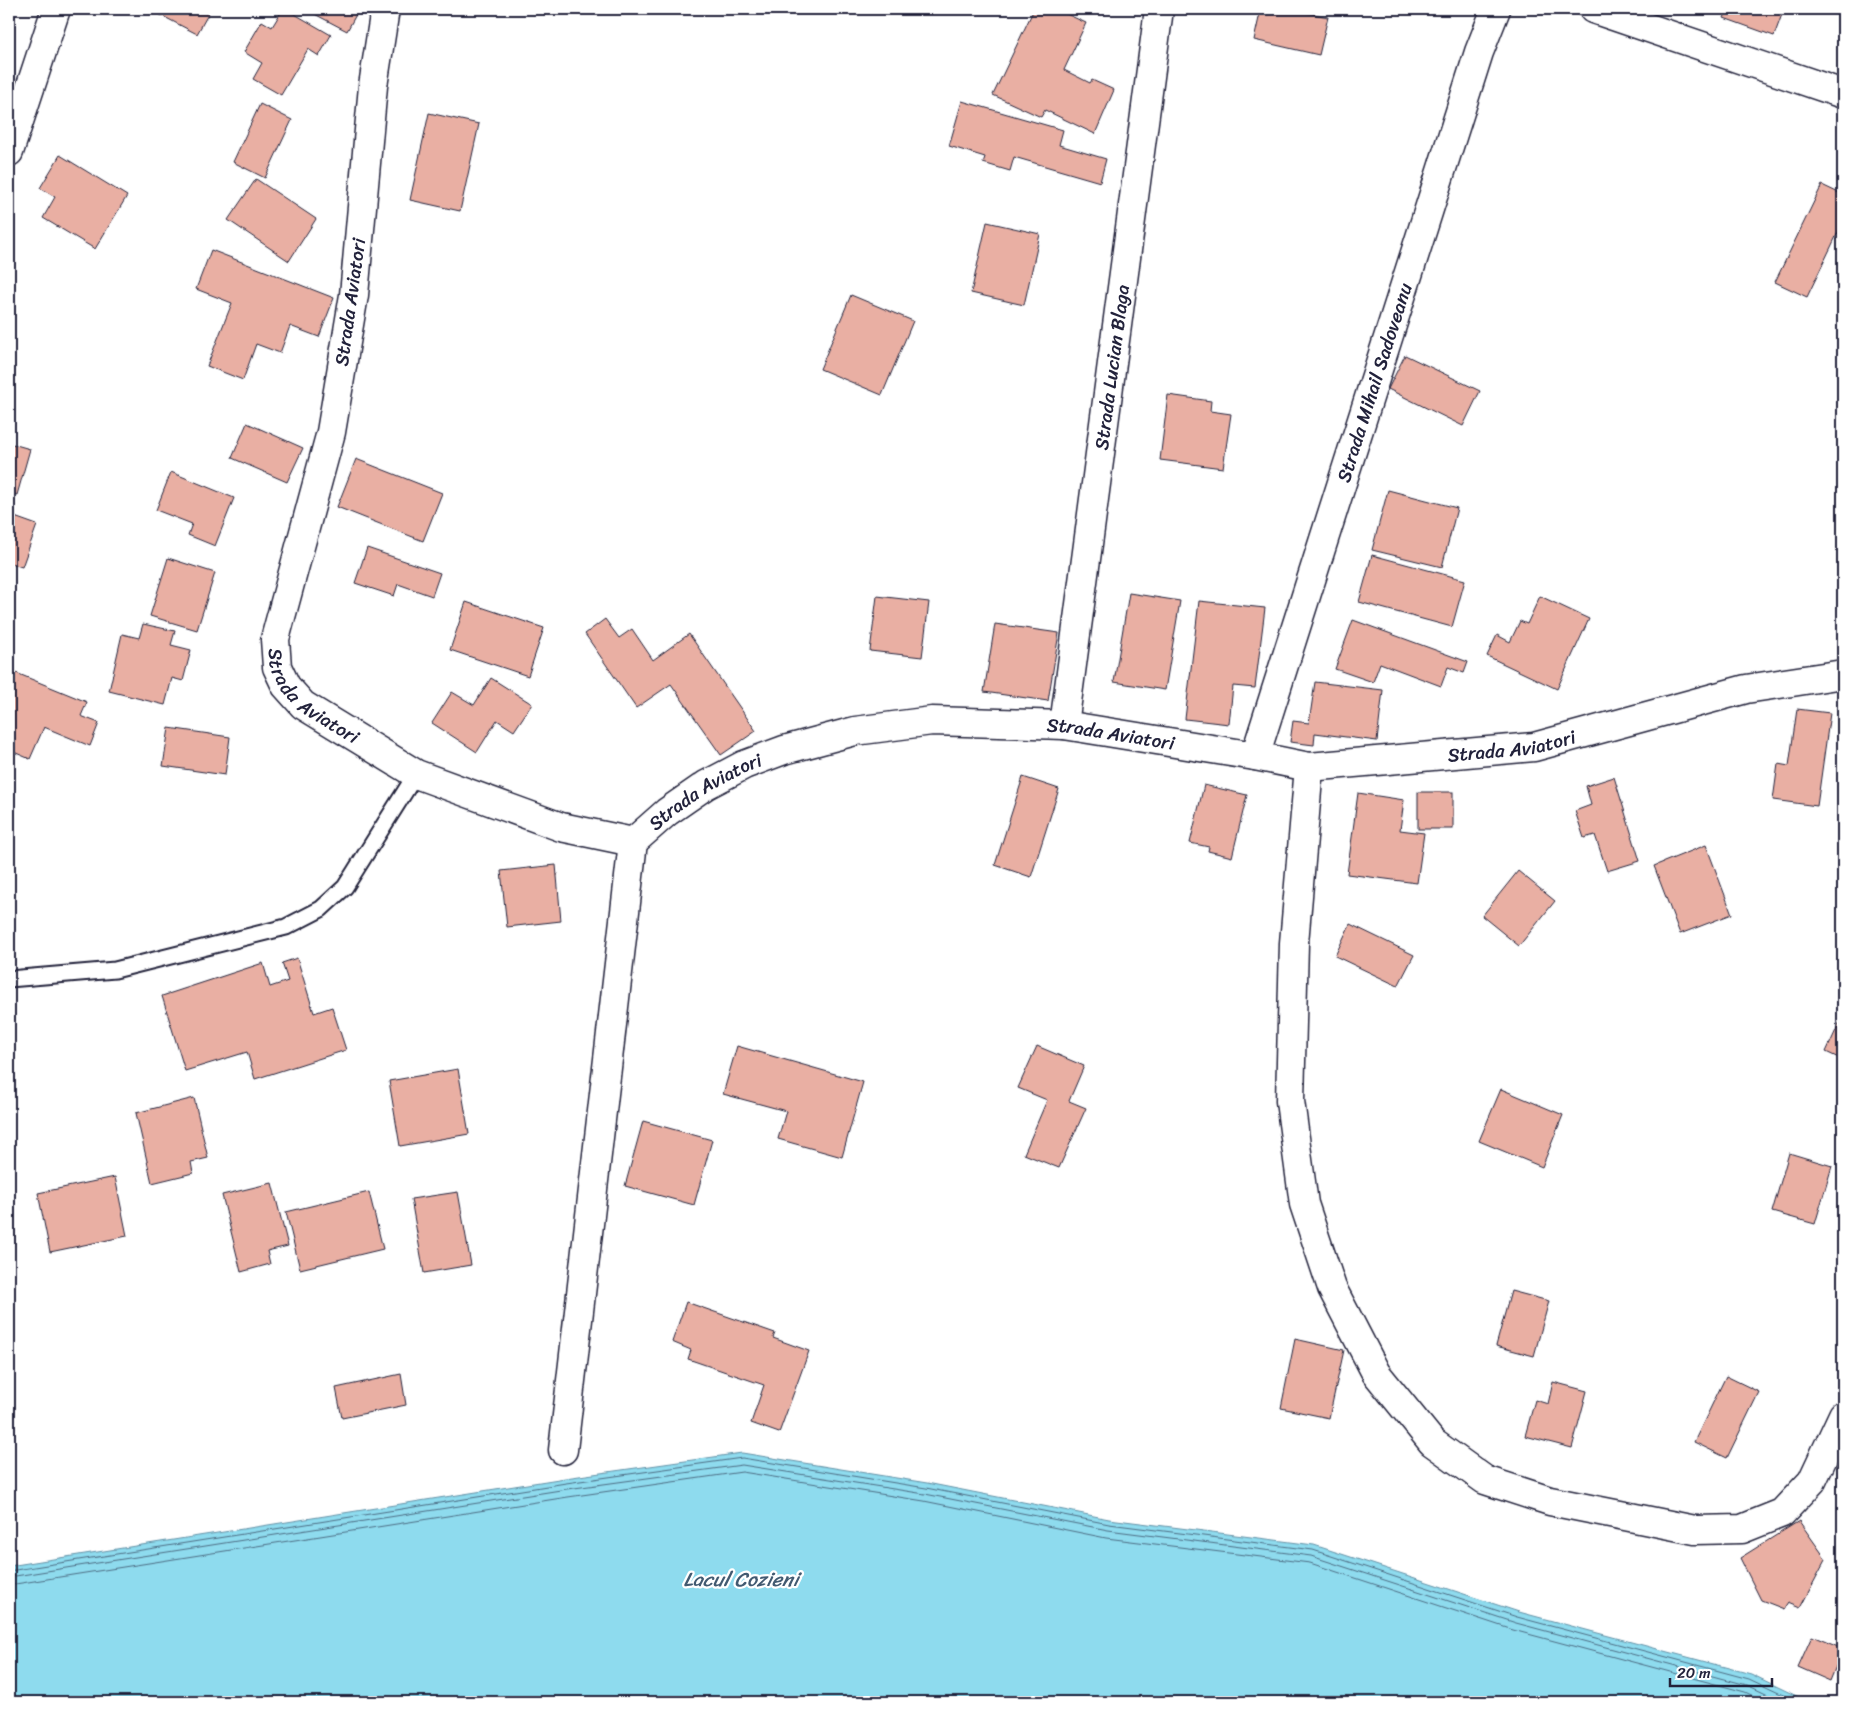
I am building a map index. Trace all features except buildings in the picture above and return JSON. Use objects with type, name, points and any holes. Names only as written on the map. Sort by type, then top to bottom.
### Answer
[{"type":"street","points":[[9,152],[56,9]]},
{"type":"street","name":"Strada Aviatori","points":[[385,9],[372,86],[354,295],[331,432],[275,639],[276,667],[286,686],[303,705],[416,774],[561,827],[633,842],[667,812],[706,785],[744,765],[784,750],[855,731],[932,721],[1064,724],[1255,756],[1309,768],[1534,747],[1746,689],[1843,674]]},
{"type":"street","name":"Strada Lucian Blaga","points":[[1064,724],[1159,9]]},
{"type":"street","name":"Strada Mihail Sadoveanu","points":[[1255,756],[1479,52],[1496,9]]},
{"type":"street","points":[[1593,9],[1843,94]]},
{"type":"street","points":[[1309,768],[1294,943],[1290,1101],[1304,1204],[1332,1288],[1376,1373],[1432,1442],[1486,1480],[1550,1501],[1695,1530],[1742,1529],[1782,1512],[1812,1481],[1843,1415]]},
{"type":"street","points":[[563,1450],[633,842]]},
{"type":"lane","points":[[9,979],[115,970],[286,927],[321,909],[345,887],[416,774]]},
{"type":"water","name":"Lacul Cozieni","points":[[742,1453],[927,1483],[1109,1519],[1314,1545],[1519,1612],[1751,1674],[1809,1702],[9,1702],[9,1566],[565,1478]]}]
